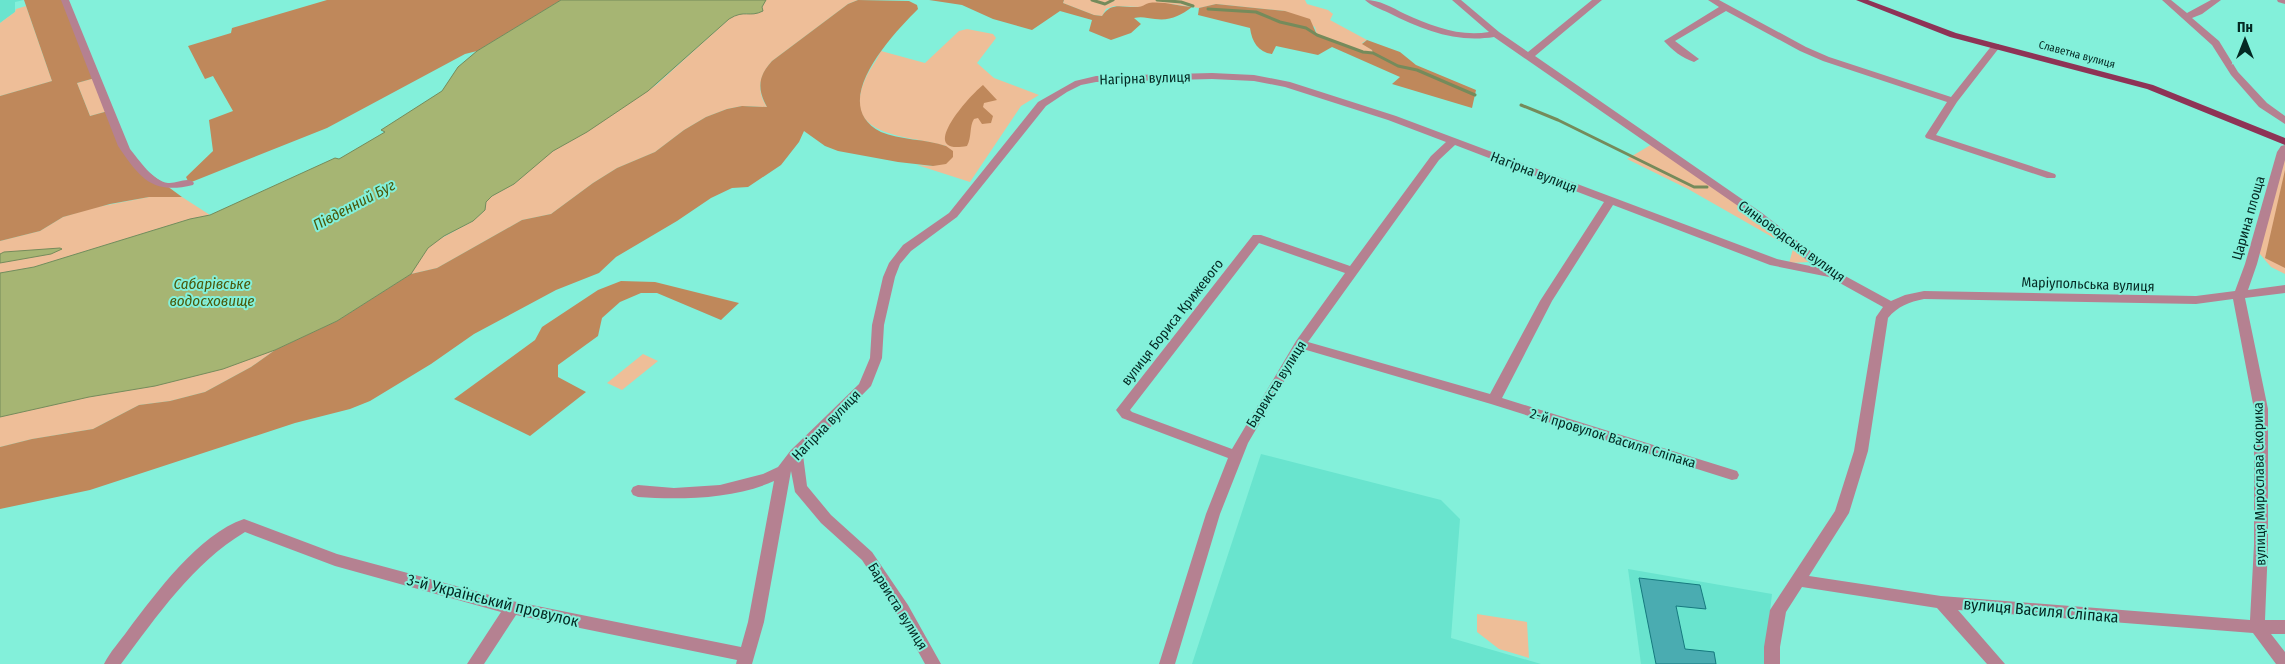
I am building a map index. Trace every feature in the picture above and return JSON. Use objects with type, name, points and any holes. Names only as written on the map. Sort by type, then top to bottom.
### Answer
[{"type":"main road","name":"Славетна вулиця","points":[[1860,0],[1934,29],[2150,87],[2285,142]]},
{"type":"street","points":[[65,0],[123,146],[133,161],[161,184],[189,183]]},
{"type":"street","points":[[1369,0],[1441,33],[1478,37],[1496,34]]},
{"type":"street","name":"Синьоводська вулиця","points":[[1456,0],[1496,34],[1758,215],[1832,274],[1891,306]]},
{"type":"street","points":[[1529,56],[1598,0]]},
{"type":"street","points":[[1712,0],[1802,49],[1826,59],[1953,101]]},
{"type":"street","points":[[2166,0],[2216,43],[2234,73],[2254,95],[2285,121]]},
{"type":"street","points":[[2185,17],[2199,12],[2217,0]]},
{"type":"street","points":[[2281,0],[2285,1]]},
{"type":"street","points":[[1694,59],[1677,50],[1669,41],[1726,7]]},
{"type":"street","points":[[1996,46],[1953,101],[1930,136],[2051,176]]},
{"type":"street","name":"Нагірна вулиця","points":[[638,491],[674,494],[720,490],[766,478],[783,471],[796,454],[864,386],[876,358],[878,325],[889,277],[895,263],[907,248],[953,215],[972,194],[1042,104],[1063,90],[1078,83],[1113,77],[1254,78],[1287,84],[1392,118],[1610,202],[1774,262],[1832,274]]},
{"type":"street","name":"Барвиста вулиця","points":[[1167,664],[1188,591],[1234,455],[1241,442],[1300,344],[1435,158],[1454,141]]},
{"type":"street","name":"Царина площа","points":[[2239,297],[2251,264],[2282,152],[2285,148]]},
{"type":"street","points":[[1494,400],[1546,301],[1610,202]]},
{"type":"street","name":"вулиця Бориса Крижевого","points":[[1234,455],[1127,415],[1122,410],[1257,238],[1354,272]]},
{"type":"street","name":"Маріупольська вулиця","points":[[1891,306],[1909,298],[1943,294],[2151,301],[2239,297],[2285,289]]},
{"type":"street","name":"вулиця Мирослава Скорика","points":[[2239,297],[2261,409],[2261,545],[2257,627]]},
{"type":"street","points":[[1772,664],[1772,648],[1778,610],[1842,513],[1861,451],[1882,317],[1891,306]]},
{"type":"street","name":"2-й провулок Василя Сліпака","points":[[1300,344],[1494,400],[1732,475]]},
{"type":"street","name":"Барвиста вулиця","points":[[796,454],[800,488],[826,519],[867,556],[903,610],[933,664]]},
{"type":"street","points":[[746,659],[756,622],[783,471]]},
{"type":"street","name":"3-й Український провулок","points":[[112,664],[184,570],[222,537],[244,525],[335,560],[512,608],[746,659]]},
{"type":"street","name":"вулиця Василя Сліпака","points":[[1797,580],[1941,602],[2257,627],[2285,627]]},
{"type":"street","points":[[1941,602],[1997,664]]},
{"type":"street","points":[[474,664],[512,608]]},
{"type":"street","points":[[2257,627],[2285,664]]},
{"type":"shaded area","points":[[0,0],[24,0],[15,2],[15,12],[0,23]]},
{"type":"shaded area","points":[[24,0],[65,0],[95,78],[77,83],[90,116],[108,111],[133,161],[182,197],[149,197],[110,204],[63,217],[40,231],[0,241],[0,96],[52,81]]},
{"type":"shaded area","points":[[327,0],[561,0],[477,51],[465,54],[327,128],[189,183],[186,177],[213,151],[209,120],[233,111],[213,76],[205,79],[188,46],[231,33],[232,28]]},
{"type":"shaded area","points":[[766,0],[858,0],[848,4],[772,61],[764,72],[760,89],[767,107],[742,106],[727,109],[706,117],[684,130],[655,152],[617,168],[593,183],[551,214],[522,220],[437,268],[411,274],[317,331],[275,350],[251,367],[205,392],[170,401],[139,405],[93,429],[32,439],[0,447],[0,394],[418,261],[436,241],[473,221],[485,210],[486,202],[492,196],[514,184],[547,155],[656,85],[729,19],[734,16],[763,11],[762,7]]},
{"type":"shaded area","points":[[858,0],[909,1],[917,5],[918,9],[894,35],[870,69],[862,87],[860,104],[866,120],[888,135],[946,146],[953,151],[953,157],[946,164],[933,166],[898,162],[838,151],[825,146],[804,131],[799,142],[781,165],[748,187],[732,188],[711,198],[677,221],[616,257],[599,273],[556,290],[474,334],[431,364],[370,401],[350,409],[295,423],[90,490],[0,509],[0,447],[32,439],[93,429],[139,405],[170,401],[205,392],[251,367],[275,350],[337,321],[411,274],[437,268],[522,220],[551,214],[593,183],[617,168],[655,152],[684,130],[706,117],[727,109],[742,106],[767,107],[760,88],[764,72],[772,61],[848,4]]},
{"type":"shaded area","points":[[929,0],[1064,0],[1063,3],[1094,15],[1102,16],[1110,8],[1118,6],[1139,7],[1149,3],[1165,3],[1192,7],[1170,18],[1134,18],[1141,24],[1131,33],[1111,40],[1089,31],[1092,20],[1060,11],[1032,30],[993,19],[962,5]]},
{"type":"shaded area","points":[[1064,0],[1305,0],[1307,4],[1328,10],[1333,14],[1330,20],[1367,40],[1362,43],[1372,50],[1373,53],[1363,52],[1317,35],[1315,27],[1285,11],[1216,4],[1199,8],[1171,4],[1140,7],[1114,6],[1106,9],[1102,16],[1094,15],[1063,3]]},
{"type":"shaded area","points":[[1216,4],[1285,11],[1310,19],[1317,35],[1363,52],[1373,53],[1372,50],[1362,44],[1367,40],[1400,52],[1416,65],[1476,90],[1472,108],[1392,84],[1400,77],[1332,47],[1318,55],[1276,46],[1272,54],[1267,53],[1256,46],[1250,28],[1198,15],[1199,8]]},
{"type":"shaded area","points":[[26,6],[52,81],[0,96],[0,23],[15,12],[16,9]]},
{"type":"shaded area","points":[[967,29],[993,34],[996,38],[977,63],[994,78],[1039,95],[1021,106],[970,182],[917,165],[933,166],[946,146],[884,131],[871,124],[862,114],[860,101],[864,82],[881,51],[925,63],[959,31]]},
{"type":"shaded area","points":[[95,78],[108,111],[90,116],[77,83]]},
{"type":"shaded area","points":[[983,85],[997,100],[984,103],[983,107],[993,116],[991,123],[982,124],[978,118],[974,119],[967,146],[952,147],[946,142],[946,134],[951,123],[968,100]]},
{"type":"shaded area","points":[[1654,143],[1758,215],[1810,262],[1789,263],[1793,249],[1688,189],[1627,159]]},
{"type":"shaded area","points":[[2285,156],[2285,274],[2271,267],[2259,253]]},
{"type":"shaded area","points":[[2285,170],[2285,268],[2265,258]]},
{"type":"shaded area","points":[[149,197],[182,197],[210,215],[190,219],[34,267],[0,273],[0,241],[40,231],[63,217],[92,208]]},
{"type":"shaded area","points":[[621,281],[655,282],[739,303],[721,320],[657,293],[641,293],[620,302],[602,318],[598,336],[558,365],[558,377],[586,392],[530,436],[454,399],[535,340],[542,327],[598,290]]},
{"type":"shaded area","points":[[643,354],[658,361],[622,390],[607,383]]},
{"type":"shaded area","points":[[1261,454],[1441,500],[1460,519],[1451,638],[1541,664],[1192,664]]},
{"type":"shaded area","points":[[1628,569],[1772,594],[1764,664],[1641,664]]},
{"type":"shaded area","points":[[1477,614],[1527,622],[1529,658],[1499,649],[1477,632]]},
{"type":"water","name":"Сабарівське водосховище","points":[[561,0],[766,0],[762,7],[763,11],[734,16],[729,19],[648,91],[587,132],[553,151],[514,184],[492,196],[486,202],[485,210],[473,221],[444,236],[428,248],[411,274],[337,321],[275,350],[223,369],[155,386],[89,397],[0,417],[0,273],[34,267],[190,219],[210,215],[335,158],[339,159],[385,132],[381,130],[442,91],[458,67],[477,51]]},
{"type":"water","points":[[62,249],[51,254],[0,263],[0,254],[4,252]]},
{"type":"building","points":[[1639,578],[1700,585],[1706,609],[1676,606],[1685,649],[1714,652],[1716,664],[1656,664]]},
{"type":"waterway","points":[[1092,0],[1105,4],[1113,0]]},
{"type":"waterway","points":[[1157,0],[1181,2],[1193,6]]},
{"type":"waterway","points":[[1208,9],[1256,12],[1280,22],[1306,28],[1317,35],[1363,52],[1373,53],[1398,66],[1417,70],[1475,95]]},
{"type":"waterway","points":[[1521,105],[1558,120],[1694,187],[1707,187]]},
{"type":"water label","name":"Південний Буг","points":[[354,205]]}]
